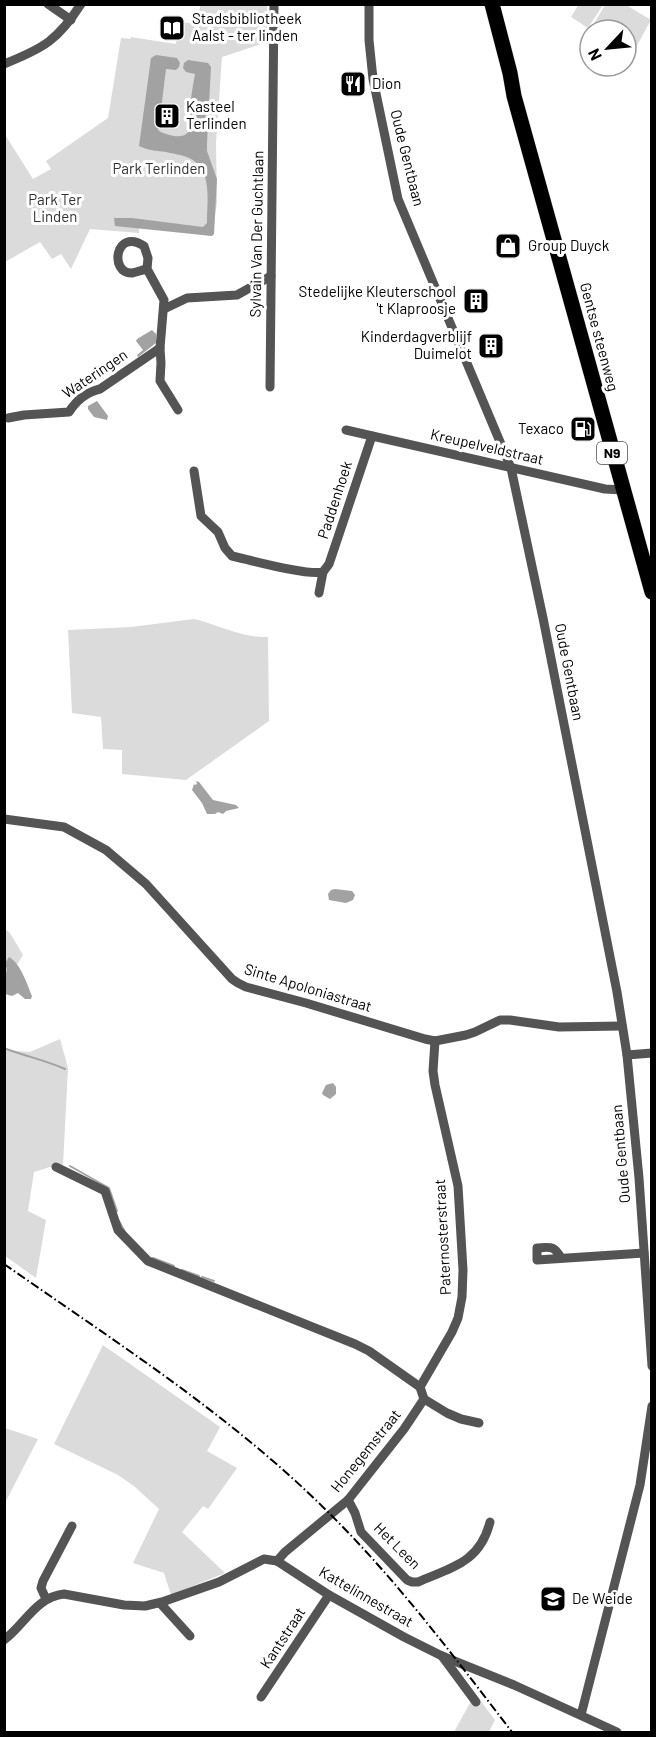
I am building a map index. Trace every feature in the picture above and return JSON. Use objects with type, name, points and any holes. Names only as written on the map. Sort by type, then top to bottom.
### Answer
[{"type":"main road","name":"Gentse steenweg","points":[[483,4],[503,77],[513,91]]},
{"type":"main road","name":"Gentse steenweg","points":[[492,4],[513,91],[651,592]]},
{"type":"street","points":[[48,4],[71,20]]},
{"type":"street","points":[[4,64],[42,47],[66,27],[81,4]]},
{"type":"street","name":"Oude Gentbaan","points":[[369,4],[369,47],[373,80],[398,199],[511,468],[543,618],[617,992],[627,1055],[633,1103],[651,1366]]},
{"type":"street","name":"Sylvain Van Der Guchtlaan","points":[[270,387],[277,6]]},
{"type":"street","points":[[147,269],[164,300],[160,381],[178,410]]},
{"type":"street","points":[[164,309],[187,298],[237,294],[271,276]]},
{"type":"street","name":"Wateringen","points":[[8,418],[69,412],[76,402],[100,389],[160,348]]},
{"type":"street","name":"Kreupelveldstraat","points":[[346,430],[605,489],[623,490]]},
{"type":"street","name":"Paddenhoek","points":[[319,593],[323,572],[329,564],[372,436]]},
{"type":"street","points":[[194,471],[201,516],[218,532],[229,553],[271,565],[314,573],[323,572]]},
{"type":"street","name":"Sinte Apoloniastraat","points":[[4,819],[64,827],[106,850],[146,884],[238,984],[425,1040],[435,1041],[475,1032],[500,1020],[559,1027],[622,1026]]},
{"type":"street","name":"Paternosterstraat","points":[[420,1387],[452,1332],[458,1318],[462,1297],[463,1270],[458,1186],[435,1085],[433,1071],[435,1041]]},
{"type":"street","points":[[627,1055],[651,1053]]},
{"type":"street","points":[[60,1169],[105,1191],[121,1235],[148,1261],[369,1351],[420,1387],[424,1399],[447,1413],[479,1423]]},
{"type":"street","points":[[561,1258],[644,1252]]},
{"type":"street","name":"Honegemstraat","points":[[277,1561],[348,1500],[404,1429],[424,1399]]},
{"type":"street","points":[[581,1715],[633,1512],[651,1406]]},
{"type":"street","name":"Het Leen","points":[[348,1500],[361,1532],[407,1580],[412,1582],[418,1582],[454,1567],[472,1556],[487,1536],[490,1522]]},
{"type":"street","points":[[46,1599],[41,1588],[43,1581],[72,1526]]},
{"type":"street","points":[[4,1640],[39,1604],[54,1595],[64,1594],[124,1605],[145,1606],[219,1582],[264,1559],[277,1561]]},
{"type":"street","name":"Kattelinnestraat","points":[[277,1561],[329,1595],[404,1637],[442,1656],[514,1685],[617,1732]]},
{"type":"street","name":"Kantstraat","points":[[261,1697],[329,1595]]},
{"type":"street","points":[[160,1603],[189,1636]]},
{"type":"street","name":"Kattelinnestraat","points":[[442,1656],[476,1702]]},
{"type":"green space","points":[[579,4],[603,5],[595,18],[578,18],[578,22],[571,17]]},
{"type":"green space","name":"Park Terlinden","points":[[200,5],[267,5],[267,42],[222,57],[216,143],[217,202],[212,236],[148,228],[139,228],[139,233],[90,229],[71,269],[61,254],[52,259],[40,242],[5,262],[4,133],[33,179],[51,169],[46,161],[108,118],[121,38],[130,39],[131,37],[176,44],[179,22],[207,25],[208,19],[199,17]]},
{"type":"green space","points":[[605,5],[626,5],[651,20],[638,43],[638,18],[597,18]]},
{"type":"green space","points":[[194,619],[240,633],[268,637],[269,721],[186,780],[122,774],[122,750],[103,749],[101,717],[72,713],[68,630],[131,627]]},
{"type":"green space","points":[[5,929],[10,933],[23,955],[5,984]]},
{"type":"green space","points":[[60,1039],[68,1068],[63,1165],[34,1172],[28,1211],[46,1220],[36,1278],[5,1256],[4,1050],[30,1052]]},
{"type":"green space","points":[[103,1345],[220,1427],[207,1451],[237,1468],[208,1509],[203,1506],[182,1532],[225,1573],[171,1595],[164,1573],[133,1563],[159,1509],[118,1475],[54,1444]]},
{"type":"green space","points":[[5,1428],[38,1439],[4,1501]]},
{"type":"green space","points":[[480,1700],[495,1720],[489,1732],[454,1732],[471,1701]]},
{"type":"shaded area","points":[[156,55],[177,58],[180,63],[176,70],[166,69],[160,118],[157,119],[156,125],[159,131],[168,135],[183,136],[187,134],[191,125],[190,107],[195,74],[186,72],[183,68],[184,63],[188,60],[208,63],[211,67],[207,151],[217,179],[214,234],[212,236],[115,226],[114,218],[132,218],[203,227],[207,223],[207,187],[202,170],[197,163],[184,156],[139,146],[151,58]]},
{"type":"shaded area","points":[[152,330],[156,334],[156,343],[138,357],[137,355],[143,350],[136,341],[137,339]]},
{"type":"shaded area","points":[[97,401],[108,416],[107,420],[94,417],[88,409],[88,406]]},
{"type":"shaded area","points":[[196,781],[213,800],[236,805],[239,808],[223,814],[218,812],[207,814],[192,790],[194,784],[197,784]]},
{"type":"shaded area","points":[[335,889],[352,891],[355,895],[353,900],[346,903],[329,900],[328,894]]},
{"type":"shaded area","points":[[9,957],[17,964],[23,975],[32,996],[31,999],[25,999],[18,993],[12,996],[5,994],[7,970],[5,963]]},
{"type":"shaded area","points":[[333,1083],[336,1087],[336,1094],[330,1099],[322,1093],[326,1085]]},
{"type":"waterway","points":[[4,1048],[65,1069]]},
{"type":"waterway","points":[[70,1166],[109,1188],[117,1211]]},
{"type":"waterway","points":[[119,1221],[125,1232]]},
{"type":"waterway","points":[[153,1258],[174,1266]]},
{"type":"waterway","points":[[182,1270],[199,1276]]},
{"type":"waterway","points":[[202,1277],[214,1281]]},
{"type":"railway","points":[[4,1264],[174,1383],[256,1446],[295,1480],[357,1541],[426,1621],[512,1732]]},
{"type":"place","name":"Stadsbibliotheek Aalst - ter linden","points":[[172,28]]},
{"type":"place","name":"Dion","points":[[353,84]]},
{"type":"place","name":"Kasteel Terlinden","points":[[167,116]]},
{"type":"place","name":"Group Duyck","points":[[508,246]]},
{"type":"place","name":"Stedelijke Kleuterschool 't Klaproosje","points":[[476,301]]},
{"type":"place","name":"Kinderdagverblijf Duimelot","points":[[491,346]]},
{"type":"place","name":"Texaco","points":[[583,429]]},
{"type":"place","name":"De Weide","points":[[553,1599]]},
{"type":"park label","name":"Park Ter Linden","points":[[55,208]]}]
